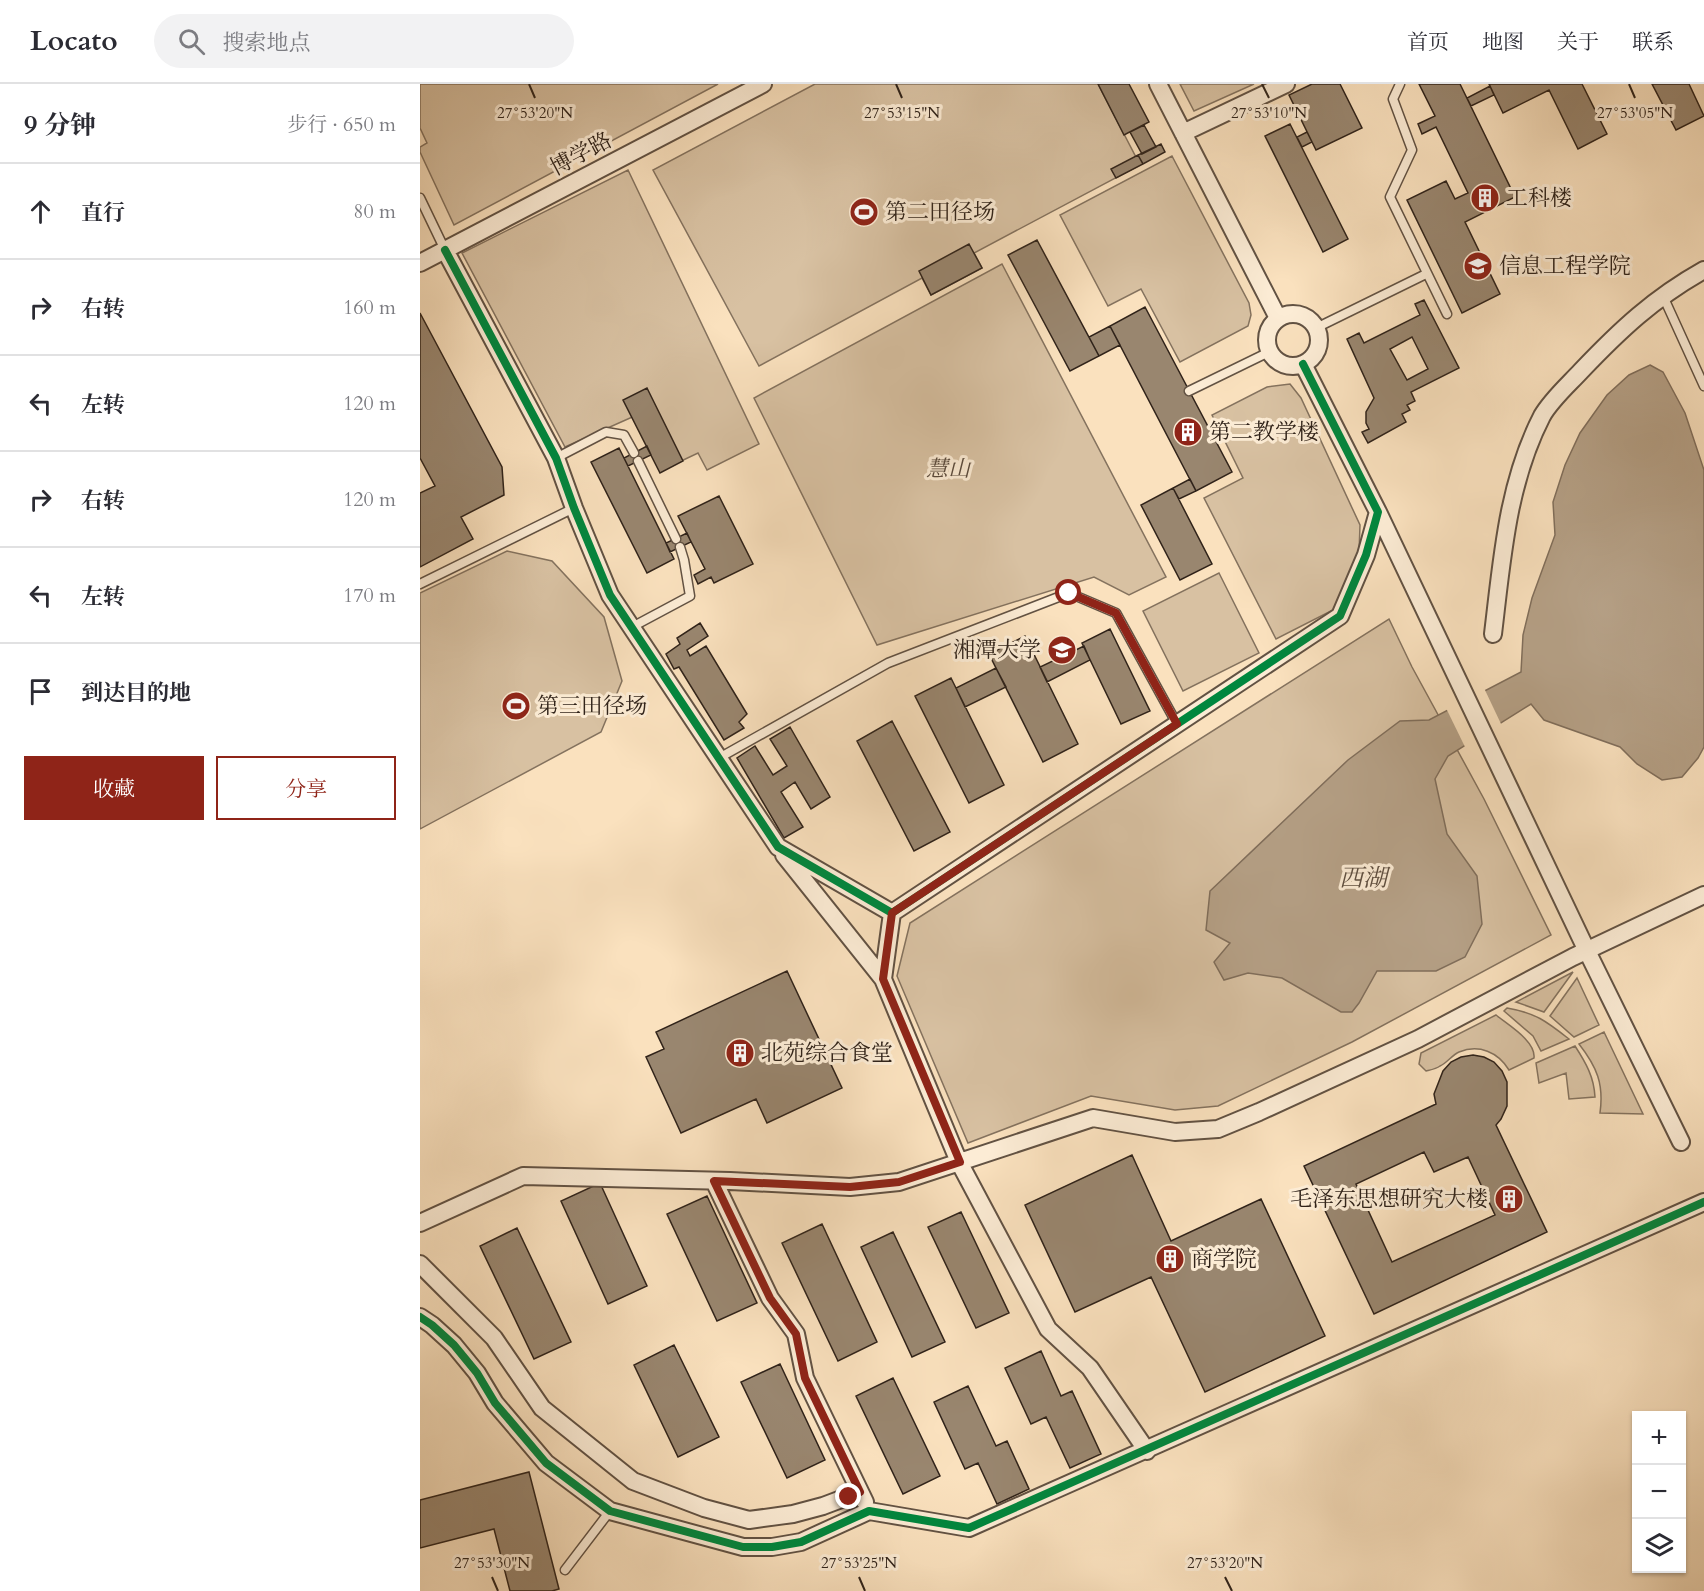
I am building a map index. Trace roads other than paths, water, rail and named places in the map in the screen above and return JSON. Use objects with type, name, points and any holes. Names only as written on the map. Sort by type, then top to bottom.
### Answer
[{"type":"street","name":"博学路","points":[[420,263],[763,84]]},
{"type":"street","points":[[1158,84],[1278,318]]},
{"type":"street","points":[[1183,133],[1286,84]]},
{"type":"street","points":[[445,250],[555,458],[610,594],[778,847],[883,979],[960,1162],[1048,1329],[1090,1368],[1147,1451]]},
{"type":"street","points":[[1493,634],[1513,495],[1530,442],[1543,414],[1567,385],[1622,328],[1663,296],[1704,270]]},
{"type":"street","points":[[1286,314],[1295,314],[1311,321],[1316,328],[1318,345],[1310,359],[1303,363],[1288,365],[1281,363],[1269,352],[1268,330],[1278,318],[1286,314]]},
{"type":"street","points":[[1303,363],[1378,512],[1504,779],[1681,1142]]},
{"type":"street","points":[[883,979],[892,913],[1340,616],[1366,555],[1378,512]]},
{"type":"street","points":[[778,847],[892,913]]},
{"type":"street","points":[[420,1223],[523,1176],[850,1187],[899,1182],[1093,1118],[1175,1132],[1218,1129],[1418,1039],[1587,951],[1704,895]]},
{"type":"street","points":[[714,1181],[770,1298],[796,1334],[805,1378],[869,1511]]},
{"type":"street","points":[[420,1317],[454,1345],[477,1373],[495,1403],[546,1463],[610,1511],[743,1547],[772,1547],[801,1542],[869,1511],[969,1528],[1704,1202]]},
{"type":"street","points":[[420,1264],[494,1338],[542,1408],[633,1481],[704,1508],[749,1520],[793,1515],[860,1492]]},
{"type":"lane","points":[[1400,84],[1393,99],[1412,150],[1390,197],[1447,314]]},
{"type":"lane","points":[[420,198],[445,250]]},
{"type":"lane","points":[[1316,328],[1426,274]]},
{"type":"lane","points":[[1663,296],[1704,386]]},
{"type":"lane","points":[[1190,391],[1269,352]]},
{"type":"lane","points":[[555,458],[606,432],[624,435],[678,543],[684,560],[690,596],[632,627]]},
{"type":"lane","points":[[420,584],[574,508]]},
{"type":"lane","points":[[719,758],[888,663],[1069,593],[1116,613],[1177,724]]},
{"type":"lane","points":[[565,1570],[610,1511]]},
{"type":"water","name":"西湖","points":[[1650,365],[1663,372],[1685,413],[1704,470],[1704,747],[1698,758],[1682,777],[1662,780],[1637,764],[1620,747],[1544,720],[1531,704],[1448,756],[1435,779],[1447,834],[1477,876],[1482,924],[1465,957],[1436,971],[1377,971],[1352,1012],[1341,1012],[1282,978],[1248,973],[1224,980],[1214,962],[1230,943],[1206,930],[1210,891],[1348,760],[1400,721],[1429,720],[1521,672],[1523,635],[1532,598],[1555,535],[1553,502],[1565,465],[1580,433],[1607,395],[1629,375]]},
{"type":"place","name":"工科楼","points":[[1485,198]]},
{"type":"place","name":"第二田径场","points":[[864,212]]},
{"type":"place","name":"信息工程学院","points":[[1478,266]]},
{"type":"place","name":"第二教学楼","points":[[1188,432]]},
{"type":"place","name":"湘潭大学","points":[[1062,650]]},
{"type":"place","name":"第三田径场","points":[[516,706]]},
{"type":"place","name":"北苑综合食堂","points":[[740,1053]]},
{"type":"place","name":"毛泽东思想研究大楼","points":[[1509,1199]]},
{"type":"place","name":"商学院","points":[[1170,1259]]},
{"type":"park label","name":"慧山","points":[[948,469]]}]
